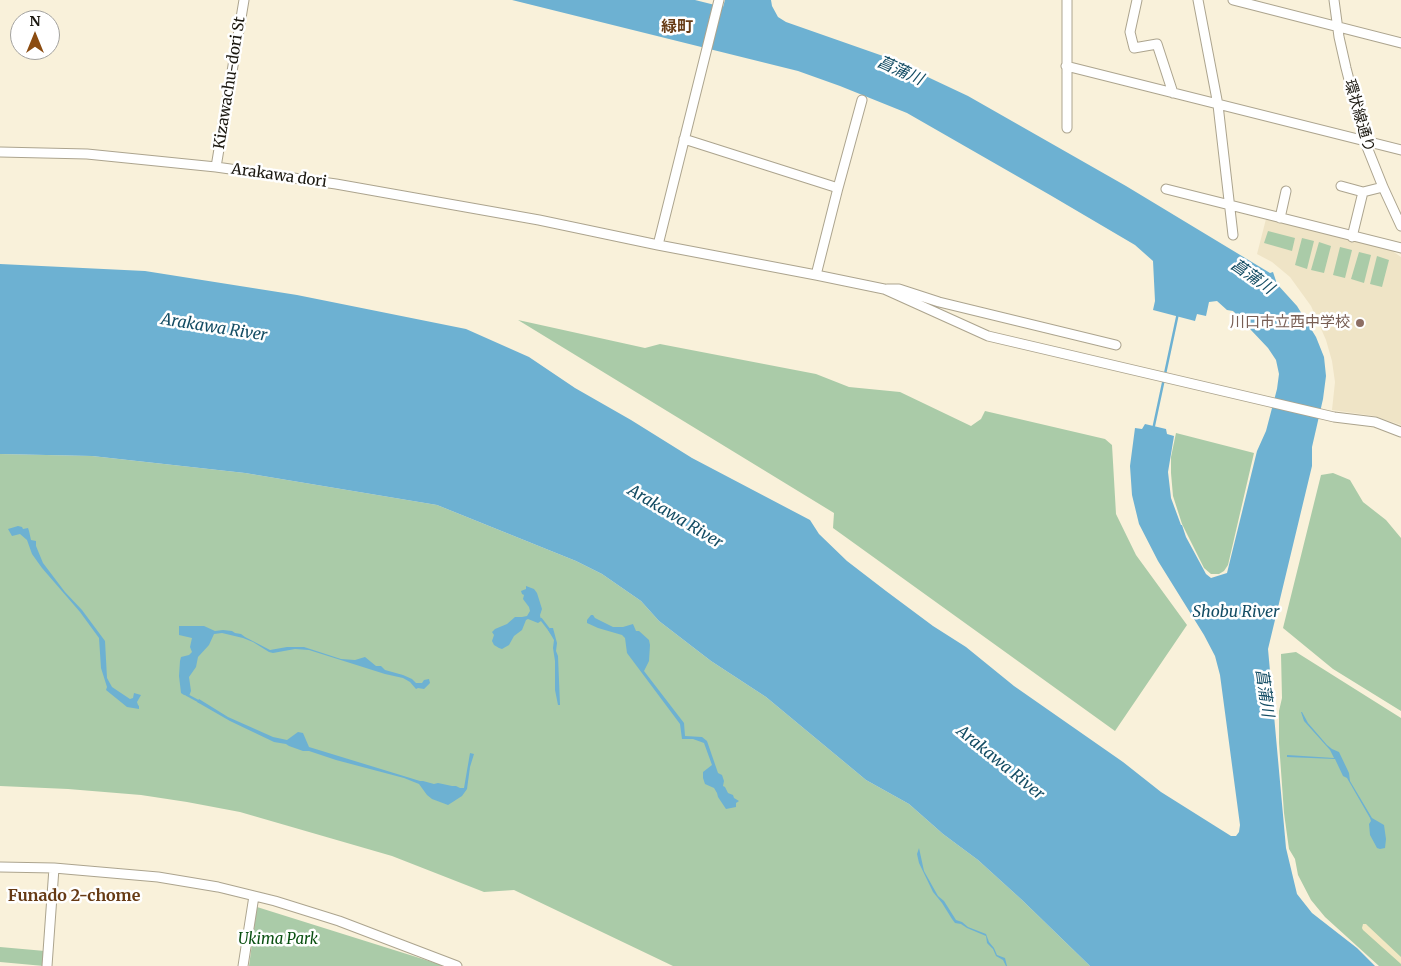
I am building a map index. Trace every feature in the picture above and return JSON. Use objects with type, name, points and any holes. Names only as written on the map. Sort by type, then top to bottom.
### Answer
[{"type":"street","name":"Kizawachu-dori St","points":[[216,167],[244,0]]},
{"type":"street","points":[[658,245],[719,0]]},
{"type":"street","points":[[1067,0],[1067,128]]},
{"type":"street","points":[[1137,0],[1130,32],[1134,48],[1157,44],[1173,93]]},
{"type":"street","points":[[1198,0],[1218,105],[1233,235]]},
{"type":"street","points":[[1233,0],[1401,43]]},
{"type":"street","name":"環状線通り","points":[[1334,0],[1348,77],[1365,142],[1401,226]]},
{"type":"street","points":[[1066,66],[1401,150]]},
{"type":"street","points":[[816,275],[862,100]]},
{"type":"street","points":[[684,139],[838,188]]},
{"type":"street","name":"Arakawa dori","points":[[0,152],[87,154],[216,167],[336,184],[554,223],[884,289]]},
{"type":"street","points":[[1341,186],[1363,192],[1383,187]]},
{"type":"street","points":[[1166,189],[1401,248]]},
{"type":"street","points":[[1280,218],[1286,191]]},
{"type":"street","points":[[1352,237],[1363,192]]},
{"type":"street","points":[[884,289],[899,289],[940,302],[1116,345]]},
{"type":"street","points":[[884,289],[988,336],[1334,417],[1375,422],[1401,432]]},
{"type":"street","points":[[0,866],[54,868],[158,877],[218,887],[296,906],[457,966]]},
{"type":"street","points":[[47,966],[54,868]]},
{"type":"street","points":[[244,966],[254,896]]},
{"type":"shaded area","name":"川口市立西中学校","points":[[1266,219],[1391,250],[1401,257],[1401,425],[1374,416],[1332,410],[1335,382],[1332,361],[1326,340],[1311,306],[1290,277],[1272,262],[1257,254]]},
{"type":"green space","points":[[1268,231],[1295,238],[1292,251],[1264,243]]},
{"type":"green space","points":[[1302,238],[1314,241],[1307,269],[1295,265]]},
{"type":"green space","points":[[1319,242],[1331,246],[1324,273],[1311,270]]},
{"type":"green space","points":[[1340,247],[1352,250],[1345,278],[1333,275]]},
{"type":"green space","points":[[1359,252],[1371,255],[1364,283],[1351,279]]},
{"type":"green space","points":[[1377,256],[1389,260],[1382,287],[1370,284]]},
{"type":"green space","points":[[518,320],[645,348],[660,344],[816,374],[849,387],[900,392],[971,426],[981,419],[985,411],[1105,439],[1112,445],[1116,514],[1136,555],[1187,625],[1115,731],[833,528],[834,513]]},
{"type":"green space","points":[[1176,433],[1254,453],[1228,565],[1219,574],[1211,574],[1204,568],[1182,524],[1173,496],[1171,457]]},
{"type":"green space","points":[[0,454],[92,456],[245,473],[437,505],[576,561],[602,574],[641,601],[659,621],[711,661],[766,697],[866,780],[909,804],[943,834],[978,860],[1090,966],[673,966],[514,890],[484,892],[392,856],[240,812],[141,795],[0,786]]},
{"type":"green space","points":[[1333,473],[1350,480],[1363,502],[1386,520],[1401,538],[1401,711],[1333,669],[1283,628],[1321,475]]},
{"type":"green space","points":[[1296,652],[1401,718],[1401,966],[1379,966],[1325,917],[1311,900],[1298,875],[1295,859],[1289,849],[1284,813],[1279,743],[1279,711],[1282,698],[1281,654]]},
{"type":"green space","name":"Ukima Park","points":[[257,907],[445,966],[249,966]]},
{"type":"green space","points":[[0,947],[45,951],[44,966],[0,962]]},
{"type":"sand","points":[[1363,924],[1366,924],[1401,957],[1401,964],[1363,930]]},
{"type":"water","points":[[512,0],[695,0],[723,7],[725,0],[771,0],[778,17],[786,22],[883,56],[968,96],[1126,186],[1270,273],[1273,272],[1277,284],[1297,306],[1316,337],[1324,357],[1326,376],[1323,399],[1312,447],[1312,466],[1268,649],[1286,848],[1297,894],[1312,913],[1357,948],[1375,966],[1090,966],[978,860],[943,834],[909,804],[866,780],[766,697],[711,661],[659,621],[641,601],[602,574],[576,561],[437,505],[245,473],[92,456],[0,454],[0,264],[145,271],[297,295],[466,329],[529,357],[575,388],[692,458],[810,520],[819,534],[847,561],[933,626],[966,647],[1014,686],[1123,762],[1161,792],[1231,836],[1236,836],[1240,825],[1220,675],[1215,656],[1158,561],[1139,524],[1132,495],[1130,466],[1135,428],[1142,429],[1145,424],[1166,429],[1167,434],[1174,436],[1168,472],[1171,498],[1181,525],[1206,574],[1211,578],[1227,573],[1257,451],[1266,431],[1277,389],[1279,374],[1276,360],[1268,348],[1233,311],[1227,310],[1217,301],[1209,302],[1206,316],[1197,314],[1195,321],[1153,310],[1155,301],[1153,261],[1135,245],[907,113],[798,71]]},
{"type":"water","points":[[18,526],[23,529],[28,528],[31,540],[36,541],[36,546],[43,563],[105,641],[107,678],[112,687],[130,699],[133,698],[134,693],[141,695],[137,702],[139,709],[127,707],[106,690],[107,687],[101,668],[99,638],[80,612],[42,568],[32,554],[27,540],[20,534],[12,536],[8,529]]},
{"type":"water","points":[[526,586],[534,589],[537,593],[542,609],[541,621],[538,623],[526,620],[522,630],[514,636],[509,645],[502,649],[499,648],[492,641],[494,635],[492,632],[515,617],[527,616],[530,611],[521,591],[526,589]]},
{"type":"water","points":[[591,615],[613,627],[633,624],[636,631],[639,631],[649,640],[649,661],[644,671],[684,723],[685,736],[702,737],[707,741],[718,773],[722,775],[723,786],[728,793],[739,801],[736,803],[736,807],[726,809],[714,788],[705,784],[703,772],[712,765],[704,743],[693,739],[682,739],[680,724],[627,653],[625,638],[622,635],[587,623]]},
{"type":"water","points":[[179,626],[204,626],[215,631],[232,631],[270,650],[304,647],[341,659],[355,660],[365,657],[376,666],[381,666],[385,670],[403,675],[416,683],[422,683],[424,680],[429,679],[430,683],[424,689],[416,689],[403,678],[309,650],[295,649],[273,653],[243,638],[222,633],[214,634],[209,645],[198,657],[196,667],[189,677],[191,691],[189,696],[184,695],[181,693],[179,676],[180,661],[181,657],[192,652],[190,647],[192,638],[179,635]]},
{"type":"water","points":[[553,628],[557,643],[560,705],[558,705],[555,690],[554,640],[548,630]]},
{"type":"water","points":[[199,699],[228,717],[273,737],[287,740],[298,732],[303,733],[309,747],[434,784],[438,783],[464,788],[470,753],[474,754],[467,789],[462,796],[448,805],[432,799],[419,784],[404,778],[274,742],[230,721],[197,702]]},
{"type":"water","points":[[1301,712],[1327,745],[1339,752],[1349,773],[1350,781],[1372,818],[1384,825],[1385,848],[1377,848],[1370,835],[1370,818],[1347,778],[1343,776],[1335,759],[1287,757],[1287,755],[1334,758],[1330,750],[1304,721]]},
{"type":"water","points":[[919,848],[924,871],[938,896],[944,901],[956,920],[986,934],[997,955],[1005,958],[1007,966],[1003,960],[996,956],[993,949],[987,943],[986,936],[955,923],[952,919],[933,892],[919,863],[917,854]]},
{"type":"waterway","points":[[1153,430],[1178,313]]},
{"type":"waterway","points":[[541,619],[551,632]]},
{"type":"waterway","points":[[187,695],[200,702]]},
{"type":"place","name":"川口市立西中学校","points":[[1360,323]]},
{"type":"district","name":"緑町","points":[[677,27]]},
{"type":"district","name":"Funado 2-chome","points":[[74,896]]},
{"type":"water label","name":"菖蒲川","points":[[900,71]]},
{"type":"water label","name":"菖蒲川","points":[[1252,277]]},
{"type":"water label","name":"Arakawa River","points":[[214,328]]},
{"type":"water label","name":"Arakawa River","points":[[675,517]]},
{"type":"water label","name":"Shobu River","points":[[1236,612]]},
{"type":"water label","name":"菖蒲川","points":[[1264,693]]},
{"type":"water label","name":"Arakawa River","points":[[1000,763]]}]
